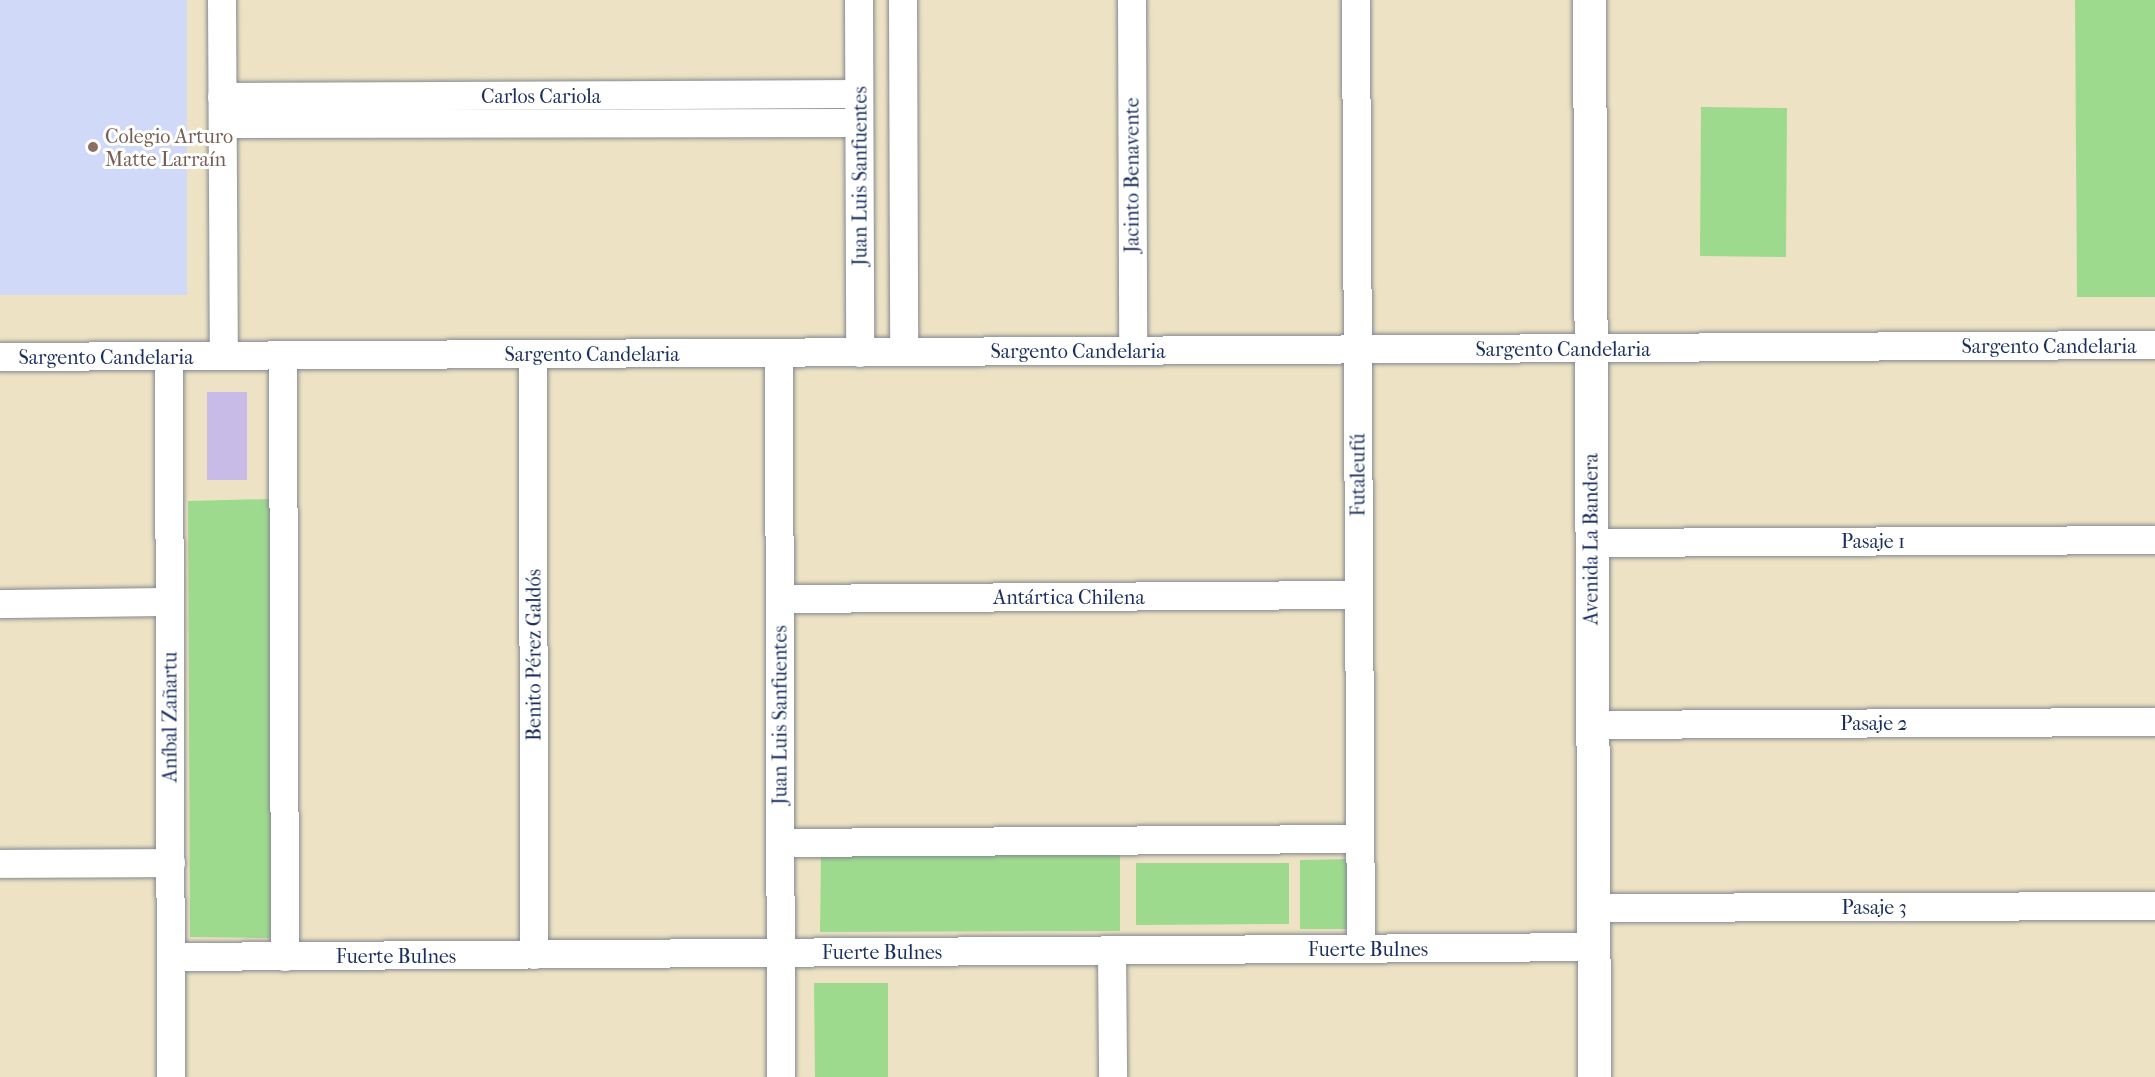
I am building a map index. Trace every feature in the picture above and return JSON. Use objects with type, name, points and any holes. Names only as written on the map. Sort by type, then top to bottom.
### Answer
[{"type":"street","points":[[222,0],[224,356]]},
{"type":"street","name":"Juan Luis Sanfuentes","points":[[859,0],[860,352]]},
{"type":"street","points":[[903,0],[904,352]]},
{"type":"street","name":"Jacinto Benavente","points":[[1132,0],[1133,351]]},
{"type":"street","name":"Futaleufú","points":[[1356,0],[1361,949]]},
{"type":"street","name":"Avenida La Bandera","points":[[1589,0],[1594,1077]]},
{"type":"street","name":"Carlos Cariola","points":[[223,111],[859,94]]},
{"type":"street","name":"Carlos Cariola","points":[[223,111],[859,123]]},
{"type":"street","name":"Sargento Candelaria","points":[[0,357],[2155,345]]},
{"type":"street","name":"Juan Luis Sanfuentes","points":[[779,353],[782,1077]]},
{"type":"street","name":"Benito Pérez Galdós","points":[[533,354],[534,955]]},
{"type":"street","name":"Aníbal Zañartu","points":[[169,356],[171,1077]]},
{"type":"street","points":[[283,356],[285,957]]},
{"type":"street","name":"Pasaje 1","points":[[1591,543],[2155,540]]},
{"type":"street","name":"Antártica Chilena","points":[[780,599],[1359,595]]},
{"type":"street","points":[[0,604],[170,602]]},
{"type":"street","name":"Pasaje 2","points":[[1592,724],[2155,722]]},
{"type":"street","points":[[781,843],[1360,839]]},
{"type":"street","points":[[0,864],[171,863]]},
{"type":"street","name":"Pasaje 3","points":[[1593,908],[2155,906]]},
{"type":"street","name":"Fuerte Bulnes","points":[[171,957],[1593,947]]},
{"type":"street","points":[[1112,951],[1113,1077]]},
{"type":"shaded area","name":"Colegio Arturo Matte Larraín","points":[[0,0],[187,0],[187,295],[0,295]]},
{"type":"green space","points":[[2075,0],[2155,0],[2155,297],[2077,297]]},
{"type":"green space","points":[[1701,107],[1787,108],[1786,257],[1700,256]]},
{"type":"green space","points":[[271,499],[274,938],[190,937],[188,501]]},
{"type":"green space","points":[[821,855],[1120,855],[1120,931],[820,932]]},
{"type":"green space","points":[[1352,859],[1352,929],[1300,929],[1300,860]]},
{"type":"green space","points":[[1136,863],[1289,863],[1289,924],[1136,925]]},
{"type":"green space","points":[[814,983],[888,983],[888,1077],[815,1077]]},
{"type":"building","points":[[207,392],[247,392],[247,480],[207,480]]},
{"type":"place","name":"Colegio Arturo Matte Larraín","points":[[93,147]]}]
